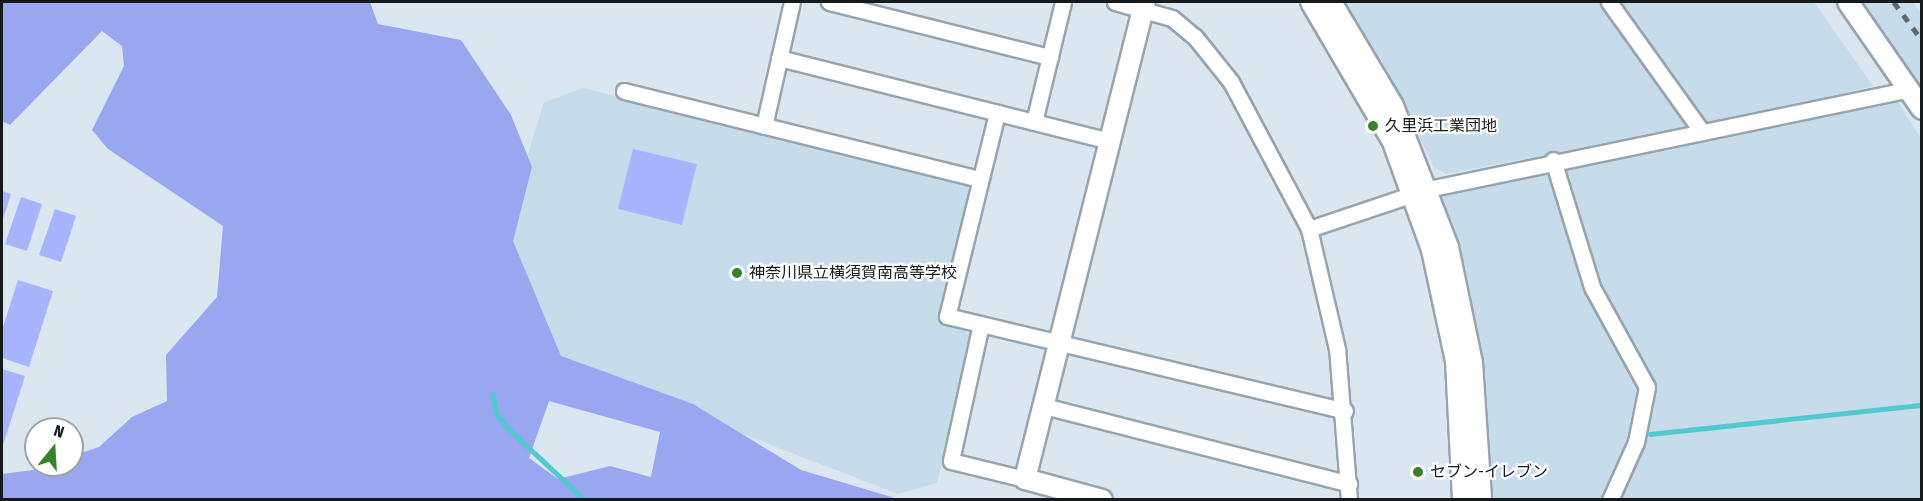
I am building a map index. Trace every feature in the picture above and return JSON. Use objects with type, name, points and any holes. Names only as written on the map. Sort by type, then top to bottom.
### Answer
[{"type":"street","points":[[764,126],[792,2]]},
{"type":"street","points":[[829,2],[1050,57]]},
{"type":"street","points":[[1034,122],[1063,2]]},
{"type":"street","points":[[1114,2],[1144,5],[1172,18],[1231,82],[1309,229],[1328,291],[1345,411],[1349,500]]},
{"type":"street","points":[[1311,2],[1367,90],[1421,193],[1456,362],[1462,500]]},
{"type":"street","points":[[1331,2],[1393,106],[1466,329],[1480,438],[1481,500]]},
{"type":"street","points":[[1609,2],[1702,132]]},
{"type":"street","points":[[1848,2],[1911,89],[1922,109]]},
{"type":"street","points":[[1025,479],[1144,5]]},
{"type":"street","points":[[779,58],[1110,141]]},
{"type":"street","points":[[1309,229],[1421,193],[1553,160],[1911,89]]},
{"type":"street","points":[[624,91],[979,179]]},
{"type":"street","points":[[997,113],[947,316],[1345,411]]},
{"type":"street","points":[[1553,160],[1592,287],[1647,387],[1636,442],[1610,500]]},
{"type":"street","points":[[981,324],[951,461],[1100,499]]},
{"type":"street","points":[[1044,406],[1349,484]]},
{"type":"shaded area","points":[[2,2],[370,2],[378,24],[461,40],[511,115],[532,167],[513,241],[561,356],[693,404],[801,470],[898,499],[2,499],[2,474],[24,471],[24,477],[84,477],[84,452],[99,447],[132,417],[167,401],[166,355],[217,297],[223,226],[108,149],[92,130],[124,66],[122,46],[102,31],[10,125],[2,121]],"holes":[[[549,401],[660,432],[651,477],[610,466],[558,479],[529,458]]]},
{"type":"shaded area","points":[[1344,2],[1814,2],[1873,86],[1775,111],[1446,174],[1434,167],[1383,63]]},
{"type":"shaded area","points":[[1861,2],[1913,2],[1921,14],[1921,92]]},
{"type":"shaded area","name":"神奈川県立横須賀南高等学校","points":[[583,88],[967,185],[971,193],[939,319],[973,336],[937,483],[898,494],[553,361],[506,226],[544,102]]},
{"type":"shaded area","points":[[1898,102],[1921,139],[1921,499],[1485,499],[1487,397],[1441,191]]},
{"type":"shaded area","points":[[633,149],[697,164],[682,225],[618,209]]},
{"type":"shaded area","points":[[2,191],[11,194],[2,222]]},
{"type":"shaded area","points":[[21,197],[42,204],[27,251],[5,244]]},
{"type":"shaded area","points":[[55,209],[76,216],[61,262],[39,255]]},
{"type":"shaded area","points":[[18,280],[53,291],[29,367],[2,358],[2,330]]},
{"type":"shaded area","points":[[2,369],[25,376],[2,449]]},
{"type":"waterway","points":[[493,394],[497,415],[585,500]]},
{"type":"waterway","points":[[1650,434],[1922,405]]},
{"type":"railway","points":[[1894,2],[1922,40]]},
{"type":"place","name":"久里浜工業団地","points":[[1373,126]]},
{"type":"place","name":"神奈川県立横須賀南高等学校","points":[[737,273]]},
{"type":"place","name":"セブン-イレブン","points":[[1418,472]]}]
